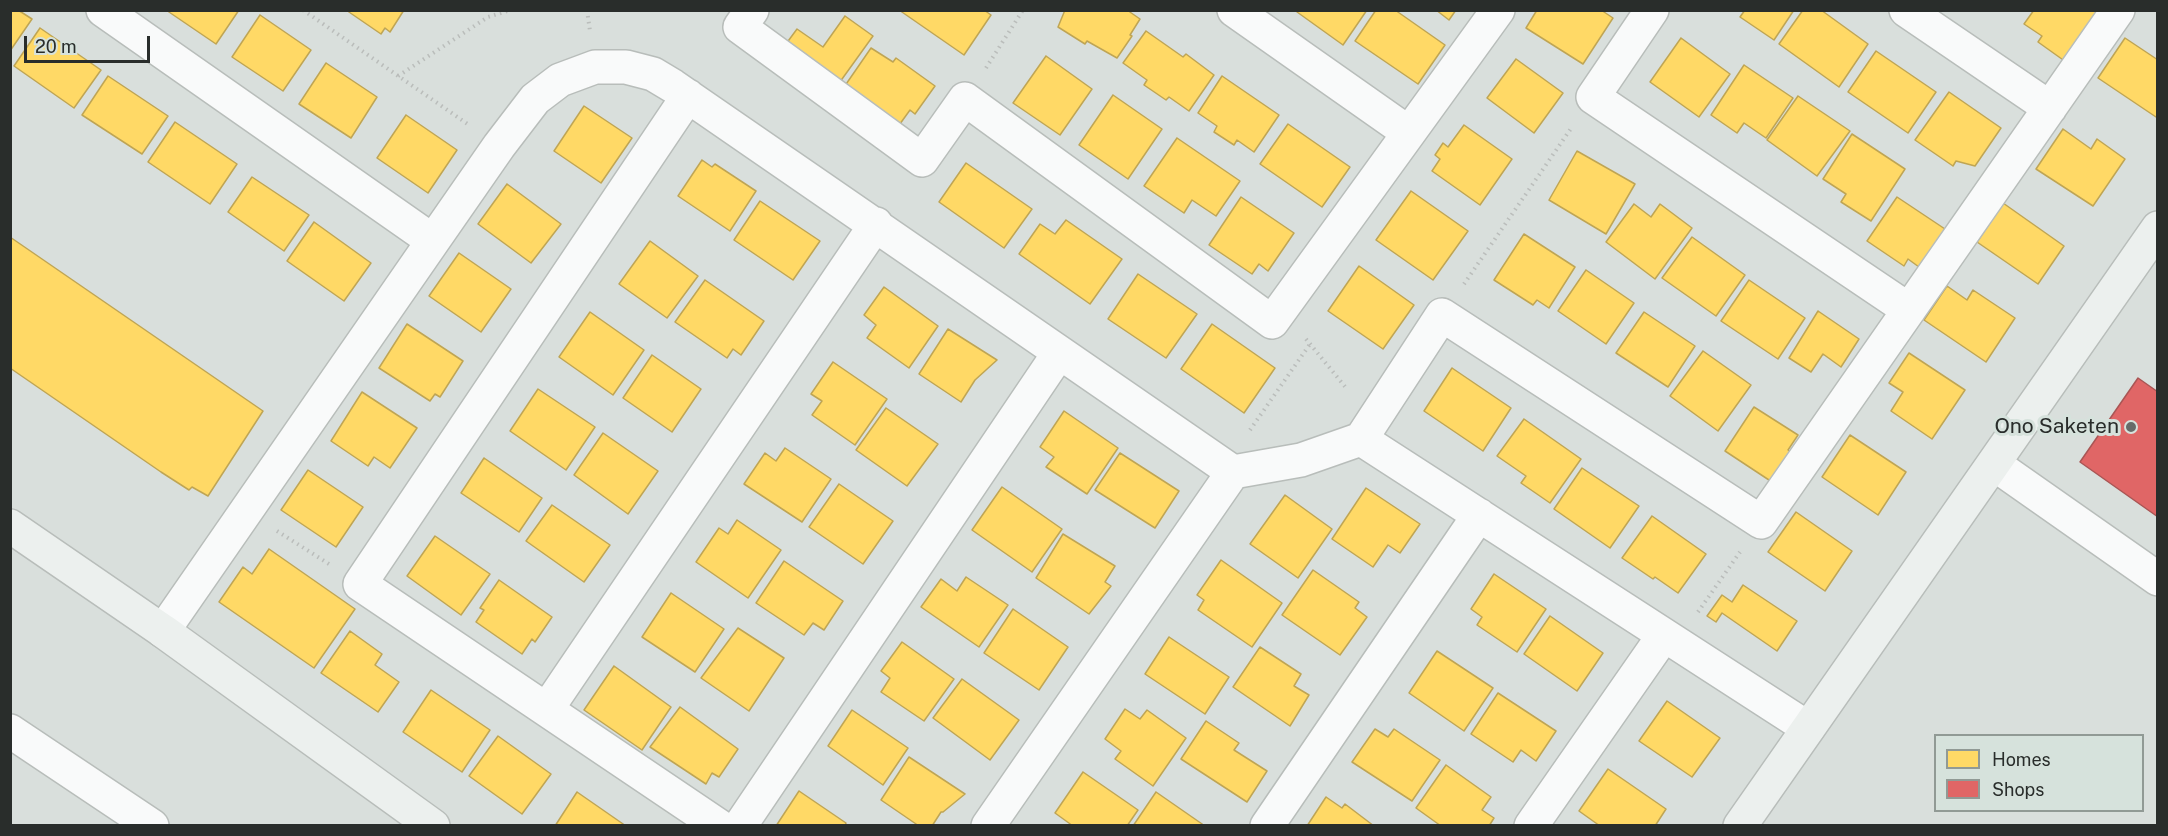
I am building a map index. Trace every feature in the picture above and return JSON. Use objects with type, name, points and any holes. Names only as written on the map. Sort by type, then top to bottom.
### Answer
[{"type":"street","points":[[103,10],[433,242]]},
{"type":"street","points":[[752,10],[740,27],[922,159],[965,99],[1272,322],[1498,10]]},
{"type":"street","points":[[1652,10],[1593,97],[1909,310]]},
{"type":"street","points":[[1906,10],[2050,108]]},
{"type":"street","points":[[162,631],[499,146],[535,99],[560,80],[595,67],[626,67],[653,74],[688,96],[1233,472],[1301,460],[1369,426],[1442,315],[1761,522],[2118,10]]},
{"type":"street","points":[[1243,13],[1409,133]]},
{"type":"street","points":[[688,96],[360,584],[719,825]]},
{"type":"street","points":[[547,710],[876,224]]},
{"type":"street","points":[[1740,825],[1994,465],[2157,228]]},
{"type":"street","points":[[740,825],[1059,353]]},
{"type":"street","points":[[1369,426],[1479,515],[1808,728]]},
{"type":"street","points":[[1994,465],[2157,579]]},
{"type":"street","points":[[988,825],[1233,472]]},
{"type":"street","points":[[1267,825],[1479,515]]},
{"type":"street","points":[[10,526],[162,631],[424,823]]},
{"type":"street","points":[[1531,825],[1665,635]]},
{"type":"street","points":[[10,731],[152,825]]},
{"type":"path","points":[[303,10],[499,146]]},
{"type":"path","points":[[398,76],[488,17],[511,10]]},
{"type":"path","points":[[965,99],[1023,10]]},
{"type":"path","points":[[1442,315],[1593,97]]},
{"type":"path","points":[[1282,308],[1354,398],[1369,426]]},
{"type":"path","points":[[1250,430],[1310,344]]},
{"type":"path","points":[[246,512],[360,584]]},
{"type":"path","points":[[1693,619],[1761,522]]},
{"type":"building: Homes","points":[[10,10],[18,10],[32,19],[10,51]]},
{"type":"building: Homes","points":[[166,10],[239,10],[216,44]]},
{"type":"building: Homes","points":[[346,10],[404,10],[390,32],[385,28],[381,34]]},
{"type":"building: Homes","points":[[899,10],[984,10],[991,15],[964,55]]},
{"type":"building: Homes","points":[[1065,10],[1127,10],[1140,19],[1117,58],[1087,41],[1085,44],[1058,27]]},
{"type":"building: Homes","points":[[1298,10],[1367,10],[1343,45],[1297,12]]},
{"type":"building: Homes","points":[[1376,10],[1395,10],[1445,45],[1418,84],[1355,41]]},
{"type":"building: Homes","points":[[1436,10],[1456,10],[1449,20]]},
{"type":"building: Homes","points":[[1537,10],[1601,10],[1613,18],[1583,64],[1526,28]]},
{"type":"building: Homes","points":[[1745,10],[1794,10],[1774,40],[1740,17]]},
{"type":"building: Homes","points":[[1803,10],[1821,10],[1868,44],[1839,87],[1779,44]]},
{"type":"building: Homes","points":[[2034,10],[2099,10],[2066,62],[2038,42],[2042,36],[2024,24]]},
{"type":"building: Homes","points":[[260,15],[311,50],[283,91],[232,57]]},
{"type":"building: Homes","points":[[845,16],[873,36],[837,86],[783,48],[797,29],[823,47]]},
{"type":"building: Homes","points":[[40,28],[101,70],[74,108],[14,66]]},
{"type":"building: Homes","points":[[1146,31],[1183,57],[1186,54],[1214,75],[1189,111],[1169,97],[1166,100],[1144,85],[1147,80],[1123,63]]},
{"type":"building: Homes","points":[[1681,38],[1730,74],[1699,117],[1650,82]]},
{"type":"building: Homes","points":[[2125,38],[2158,60],[2158,114],[2156,117],[2098,78]]},
{"type":"building: Homes","points":[[871,48],[893,62],[896,58],[935,86],[915,114],[910,110],[897,128],[842,90]]},
{"type":"building: Homes","points":[[1876,51],[1936,92],[1908,133],[1848,92]]},
{"type":"building: Homes","points":[[1046,56],[1092,89],[1060,135],[1013,103]]},
{"type":"building: Homes","points":[[1516,59],[1563,93],[1534,133],[1487,98]]},
{"type":"building: Homes","points":[[326,63],[377,97],[351,138],[299,104]]},
{"type":"building: Homes","points":[[1744,65],[1793,98],[1766,138],[1744,123],[1737,133],[1711,115]]},
{"type":"building: Homes","points":[[108,76],[168,116],[142,154],[82,115]]},
{"type":"building: Homes","points":[[1222,76],[1279,115],[1254,152],[1237,140],[1234,145],[1214,132],[1217,126],[1198,113]]},
{"type":"building: Homes","points":[[1949,92],[2001,128],[1975,166],[1956,161],[1953,166],[1915,140]]},
{"type":"building: Homes","points":[[1113,95],[1162,129],[1128,179],[1079,145]]},
{"type":"building: Homes","points":[[1798,96],[1850,131],[1817,176],[1767,140]]},
{"type":"building: Homes","points":[[584,106],[632,138],[601,183],[554,151]]},
{"type":"building: Homes","points":[[406,115],[457,150],[428,193],[377,158]]},
{"type":"building: Homes","points":[[175,122],[237,164],[210,204],[148,162]]},
{"type":"building: Homes","points":[[1288,124],[1350,167],[1322,207],[1260,164]]},
{"type":"building: Homes","points":[[1464,125],[1512,159],[1480,205],[1432,171],[1440,159],[1435,155],[1443,143],[1448,147]]},
{"type":"building: Homes","points":[[2063,129],[2091,149],[2097,139],[2125,159],[2093,206],[2036,169]]},
{"type":"building: Homes","points":[[1852,134],[1905,169],[1871,221],[1841,202],[1846,194],[1823,179]]},
{"type":"building: Homes","points":[[1177,138],[1240,181],[1216,216],[1192,200],[1184,213],[1144,186]]},
{"type":"building: Homes","points":[[1577,151],[1635,184],[1606,234],[1549,200]]},
{"type":"building: Homes","points":[[702,160],[712,167],[715,164],[756,191],[730,231],[678,196]]},
{"type":"building: Homes","points":[[966,163],[1032,209],[1004,248],[939,202]]},
{"type":"building: Homes","points":[[252,177],[309,215],[284,251],[228,212]]},
{"type":"building: Homes","points":[[507,184],[561,224],[531,263],[478,224]]},
{"type":"building: Homes","points":[[1411,191],[1468,231],[1433,280],[1376,240]]},
{"type":"building: Homes","points":[[1241,197],[1294,233],[1268,271],[1259,264],[1252,274],[1209,245]]},
{"type":"building: Homes","points":[[1897,197],[1945,229],[1919,267],[1908,259],[1904,266],[1867,241]]},
{"type":"building: Homes","points":[[760,201],[820,241],[793,280],[734,240]]},
{"type":"building: Homes","points":[[2003,203],[2064,246],[2038,284],[1977,242]]},
{"type":"building: Homes","points":[[1634,204],[1651,217],[1660,204],[1692,228],[1655,279],[1606,242]]},
{"type":"building: Homes","points":[[1066,220],[1122,259],[1090,304],[1019,254],[1040,224],[1055,234]]},
{"type":"building: Homes","points":[[314,222],[371,263],[344,301],[287,261]]},
{"type":"building: Homes","points":[[1524,234],[1575,267],[1549,308],[1537,300],[1533,305],[1494,280]]},
{"type":"building: Homes","points":[[10,237],[263,411],[208,496],[192,487],[189,490],[161,472],[10,368]]},
{"type":"building: Homes","points":[[1692,237],[1745,275],[1716,316],[1662,278]]},
{"type":"building: Homes","points":[[650,241],[698,276],[667,318],[619,284]]},
{"type":"building: Homes","points":[[459,253],[511,289],[481,332],[429,296]]},
{"type":"building: Homes","points":[[1359,266],[1414,305],[1383,349],[1328,311]]},
{"type":"building: Homes","points":[[1586,270],[1634,303],[1606,344],[1558,311]]},
{"type":"building: Homes","points":[[1138,274],[1197,314],[1166,358],[1108,319]]},
{"type":"building: Homes","points":[[705,280],[764,321],[741,355],[733,349],[727,358],[675,322]]},
{"type":"building: Homes","points":[[1749,280],[1805,318],[1778,359],[1721,321]]},
{"type":"building: Homes","points":[[1947,286],[1967,300],[1973,290],[2015,318],[1986,362],[1924,320]]},
{"type":"building: Homes","points":[[884,287],[938,326],[909,368],[867,338],[876,325],[864,315]]},
{"type":"building: Homes","points":[[1818,311],[1859,339],[1841,367],[1823,354],[1811,372],[1789,358]]},
{"type":"building: Homes","points":[[590,312],[644,350],[613,395],[559,357]]},
{"type":"building: Homes","points":[[1644,312],[1695,346],[1668,387],[1616,353]]},
{"type":"building: Homes","points":[[407,324],[463,361],[440,397],[435,394],[430,401],[379,368]]},
{"type":"building: Homes","points":[[1212,324],[1275,368],[1244,413],[1181,369]]},
{"type":"building: Homes","points":[[948,329],[997,360],[975,380],[961,402],[919,374]]},
{"type":"building: Homes","points":[[1703,351],[1751,385],[1718,431],[1670,396]]},
{"type":"building: Homes","points":[[1909,353],[1965,390],[1932,439],[1891,411],[1903,392],[1889,383]]},
{"type":"building: Homes","points":[[652,355],[701,389],[672,432],[623,398]]},
{"type":"building: Homes","points":[[833,362],[887,399],[855,445],[812,415],[822,401],[811,394]]},
{"type":"building: Homes","points":[[1452,368],[1511,408],[1483,451],[1424,411]]},
{"type":"building: Homes","points":[[538,389],[595,427],[566,470],[510,431]]},
{"type":"building: Homes","points":[[362,392],[417,428],[390,468],[374,457],[368,466],[331,441]]},
{"type":"building: Homes","points":[[1754,407],[1798,435],[1788,450],[1791,452],[1772,482],[1725,451]]},
{"type":"building: Homes","points":[[886,408],[938,444],[907,486],[856,450]]},
{"type":"building: Homes","points":[[1064,411],[1118,448],[1087,494],[1046,467],[1054,457],[1040,447]]},
{"type":"building: Homes","points":[[1524,419],[1581,459],[1550,503],[1521,483],[1526,476],[1497,456]]},
{"type":"building: Homes","points":[[603,433],[658,471],[628,514],[574,475]]},
{"type":"building: Homes","points":[[1850,435],[1906,472],[1878,515],[1822,477]]},
{"type":"building: Homes","points":[[785,448],[831,479],[802,522],[744,484],[765,453],[776,461]]},
{"type":"building: Homes","points":[[1120,453],[1179,491],[1155,528],[1095,490]]},
{"type":"building: Homes","points":[[484,458],[542,498],[519,532],[461,493]]},
{"type":"building: Homes","points":[[1582,468],[1639,506],[1610,548],[1554,509]]},
{"type":"building: Homes","points":[[308,470],[363,507],[336,547],[281,510]]},
{"type":"building: Homes","points":[[839,484],[893,521],[863,564],[809,527]]},
{"type":"building: Homes","points":[[1002,487],[1062,529],[1032,572],[972,530]]},
{"type":"building: Homes","points":[[1366,488],[1420,524],[1400,553],[1388,545],[1373,567],[1332,539]]},
{"type":"building: Homes","points":[[1285,495],[1332,529],[1298,578],[1250,544]]},
{"type":"building: Homes","points":[[552,505],[610,545],[584,582],[526,541]]},
{"type":"building: Homes","points":[[1796,512],[1852,551],[1825,591],[1768,552]]},
{"type":"building: Homes","points":[[1652,516],[1706,554],[1678,593],[1622,558]]},
{"type":"building: Homes","points":[[737,520],[781,550],[748,598],[696,562],[719,528],[728,534]]},
{"type":"building: Homes","points":[[1063,534],[1115,566],[1105,582],[1111,586],[1089,614],[1036,578]]},
{"type":"building: Homes","points":[[435,536],[490,574],[461,615],[407,576]]},
{"type":"building: Homes","points":[[269,549],[355,609],[314,668],[219,602],[243,567],[252,574]]},
{"type":"building: Homes","points":[[1221,560],[1282,603],[1252,647],[1198,610],[1204,600],[1197,595]]},
{"type":"building: Homes","points":[[784,561],[843,601],[824,630],[813,623],[804,635],[756,603]]},
{"type":"building: Homes","points":[[1313,570],[1359,602],[1355,608],[1367,617],[1340,655],[1282,615]]},
{"type":"building: Homes","points":[[1494,574],[1546,609],[1517,652],[1477,625],[1482,617],[1471,609]]},
{"type":"building: Homes","points":[[966,577],[1008,605],[979,647],[921,607],[941,579],[957,591]]},
{"type":"building: Homes","points":[[499,580],[552,617],[535,642],[532,639],[522,654],[476,622],[484,610],[480,608]]},
{"type":"building: Homes","points":[[1743,585],[1797,621],[1777,651],[1722,613],[1716,622],[1707,616],[1722,595],[1732,602]]},
{"type":"building: Homes","points":[[671,593],[724,629],[695,672],[642,637]]},
{"type":"building: Homes","points":[[1013,609],[1068,647],[1039,690],[984,653]]},
{"type":"building: Homes","points":[[1550,616],[1603,653],[1577,691],[1524,654]]},
{"type":"building: Homes","points":[[738,628],[784,658],[749,711],[701,678]]},
{"type":"building: Homes","points":[[350,631],[382,654],[375,665],[399,682],[378,712],[321,673]]},
{"type":"building: Homes","points":[[1169,637],[1229,677],[1205,714],[1145,674]]},
{"type":"building: Homes","points":[[902,642],[954,679],[924,721],[881,692],[890,678],[881,671]]},
{"type":"building: Homes","points":[[1260,647],[1301,674],[1294,686],[1309,695],[1290,726],[1233,687]]},
{"type":"building: Homes","points":[[1437,651],[1493,688],[1464,731],[1409,693]]},
{"type":"building: Homes","points":[[614,666],[671,707],[642,750],[584,710]]},
{"type":"building: Homes","points":[[962,679],[1019,720],[990,760],[933,718]]},
{"type":"building: Homes","points":[[431,690],[490,730],[462,772],[403,732]]},
{"type":"building: Homes","points":[[1498,693],[1556,731],[1536,761],[1521,750],[1513,762],[1471,734]]},
{"type":"building: Homes","points":[[1667,701],[1720,738],[1692,777],[1639,741]]},
{"type":"building: Homes","points":[[680,707],[738,749],[719,777],[712,773],[706,784],[650,747]]},
{"type":"building: Homes","points":[[1125,709],[1140,719],[1147,710],[1186,738],[1153,786],[1115,759],[1121,751],[1105,739]]},
{"type":"building: Homes","points":[[852,710],[908,748],[883,785],[828,746]]},
{"type":"building: Homes","points":[[1206,721],[1239,743],[1234,750],[1267,771],[1247,802],[1181,759]]},
{"type":"building: Homes","points":[[1375,729],[1388,737],[1394,729],[1440,760],[1412,801],[1352,762]]},
{"type":"building: Homes","points":[[498,736],[551,774],[522,814],[469,776]]},
{"type":"building: Homes","points":[[909,757],[965,794],[941,812],[932,826],[919,826],[881,800]]},
{"type":"building: Homes","points":[[1446,765],[1491,797],[1482,810],[1494,818],[1489,826],[1441,826],[1416,808]]},
{"type":"building: Homes","points":[[1608,769],[1666,809],[1655,826],[1600,826],[1579,811]]},
{"type":"building: Homes","points":[[1083,772],[1138,810],[1127,826],[1073,826],[1055,813]]},
{"type":"building: Homes","points":[[799,791],[846,823],[845,826],[776,826]]},
{"type":"building: Homes","points":[[577,792],[626,826],[555,826]]},
{"type":"building: Homes","points":[[1156,792],[1205,826],[1133,826]]},
{"type":"building: Homes","points":[[1326,797],[1342,808],[1345,804],[1374,826],[1307,826]]},
{"type":"building: Shops","name":"Ono Saketen","points":[[2138,378],[2158,392],[2158,517],[2080,462]]},
{"type":"place","name":"Ono Saketen","points":[[2131,427]]}]
